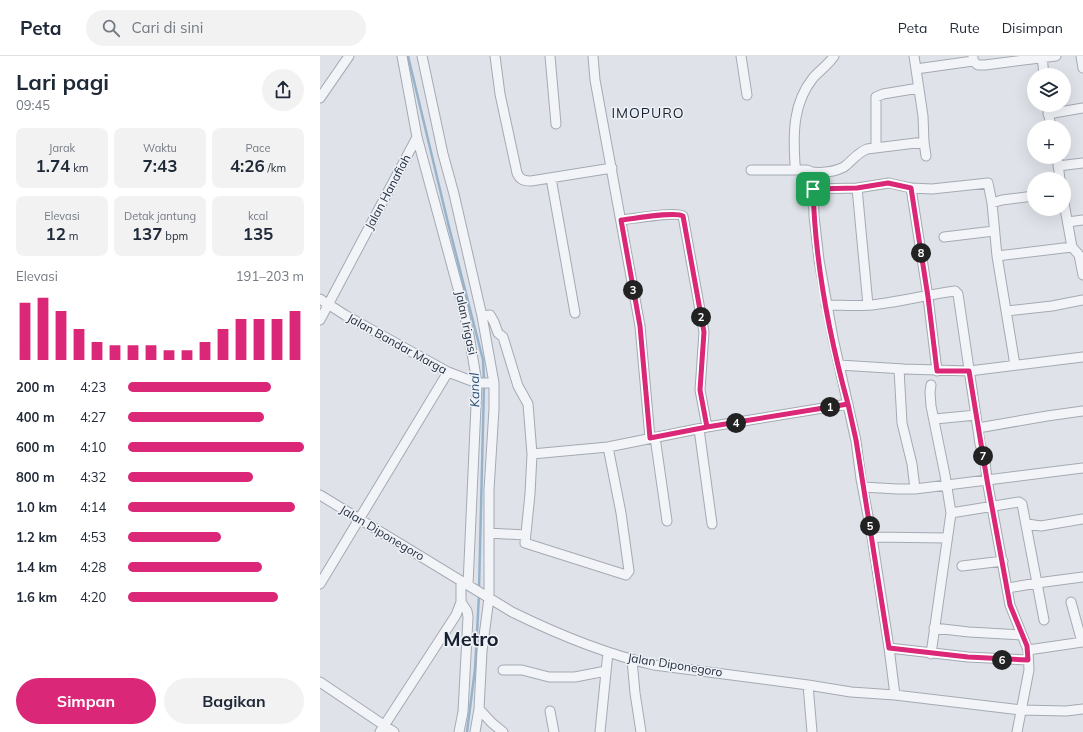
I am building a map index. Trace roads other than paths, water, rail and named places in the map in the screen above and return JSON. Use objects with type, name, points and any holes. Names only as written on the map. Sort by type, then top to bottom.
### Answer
[{"type":"street","points":[[320,98],[348,56]]},
{"type":"street","points":[[402,56],[417,137]]},
{"type":"street","points":[[422,56],[443,154],[454,194],[482,316],[493,382],[494,409],[489,490],[486,597],[479,708],[475,732]]},
{"type":"street","points":[[495,56],[500,94],[518,176],[520,178],[526,181],[612,168]]},
{"type":"street","points":[[550,56],[556,124]]},
{"type":"street","points":[[593,56],[595,80],[640,326],[653,438],[667,521]]},
{"type":"street","points":[[741,56],[747,95]]},
{"type":"street","points":[[796,170],[794,143],[797,106],[812,80],[834,56]]},
{"type":"street","points":[[914,56],[923,116],[926,156]]},
{"type":"street","points":[[916,68],[973,58],[978,65],[985,65],[1056,56]]},
{"type":"street","points":[[1081,56],[1083,68]]},
{"type":"street","points":[[1042,57],[1043,68]]},
{"type":"street","points":[[876,148],[876,97],[883,94],[919,88]]},
{"type":"street","points":[[1071,108],[1083,108]]},
{"type":"street","name":"Jalan Hanafiah","points":[[320,320],[417,137]]},
{"type":"street","name":"Jalan Irigasi","points":[[417,137],[462,303],[478,382],[466,584],[461,602]]},
{"type":"street","points":[[751,170],[807,170],[812,172],[834,171],[844,167],[861,151],[867,149],[924,142]]},
{"type":"street","points":[[1071,163],[1083,163]]},
{"type":"street","points":[[812,172],[814,216],[826,306],[856,440],[889,648],[895,696]]},
{"type":"street","points":[[551,178],[574,313]]},
{"type":"street","points":[[813,189],[857,188],[888,183],[911,188],[932,189],[986,182],[989,184],[997,256],[1015,365]]},
{"type":"street","points":[[857,188],[868,305]]},
{"type":"street","points":[[911,188],[928,297],[937,371]]},
{"type":"street","points":[[992,203],[1002,200],[1027,197]]},
{"type":"street","points":[[621,220],[680,214],[683,216],[704,332],[700,390],[712,524]]},
{"type":"street","points":[[1067,216],[1072,247],[1079,255],[1083,275]]},
{"type":"street","points":[[1068,222],[1083,220]]},
{"type":"street","points":[[944,237],[994,231]]},
{"type":"street","points":[[997,256],[1072,247]]},
{"type":"street","points":[[826,306],[877,305],[928,297],[946,292],[957,292],[980,444],[985,461],[987,480],[1010,605],[1028,650],[1029,670],[1017,732]]},
{"type":"street","name":"Jalan Bandar Marga","points":[[320,299],[328,305],[448,372],[478,382],[493,382]]},
{"type":"street","points":[[1007,311],[1052,306],[1083,300]]},
{"type":"street","points":[[482,316],[490,315],[498,333],[503,337],[518,386],[528,404],[532,454],[525,542],[527,544],[626,575],[628,573],[627,548],[608,447]]},
{"type":"street","points":[[838,365],[937,371],[969,371],[1083,357]]},
{"type":"street","points":[[899,369],[902,423],[912,464],[915,489]]},
{"type":"street","points":[[320,584],[448,372]]},
{"type":"street","points":[[931,385],[930,392],[932,406],[951,513],[934,628],[932,654]]},
{"type":"street","points":[[532,454],[608,447],[703,428],[848,404]]},
{"type":"street","points":[[978,428],[1083,411]]},
{"type":"street","points":[[935,419],[976,415]]},
{"type":"street","points":[[863,487],[897,490],[915,489],[1083,468]]},
{"type":"street","name":"Jalan Diponegoro","points":[[320,495],[512,612],[539,625],[632,660],[654,665],[851,692],[1021,710],[1066,711],[1083,709]]},
{"type":"street","points":[[951,513],[1021,502],[1024,508],[1044,620]]},
{"type":"street","points":[[1027,524],[1042,526],[1083,519]]},
{"type":"street","points":[[488,533],[526,535]]},
{"type":"street","points":[[872,537],[947,538]]},
{"type":"street","points":[[962,566],[1003,562]]},
{"type":"street","points":[[1008,588],[1083,577]]},
{"type":"street","points":[[382,729],[456,615],[461,602]]},
{"type":"street","points":[[458,732],[463,712],[468,617],[467,611],[461,602]]},
{"type":"street","points":[[1028,650],[1082,642],[1071,602]]},
{"type":"street","points":[[934,628],[969,632],[1021,634]]},
{"type":"street","points":[[889,648],[932,654],[1028,660]]},
{"type":"street","points":[[600,732],[608,652]]},
{"type":"street","points":[[632,660],[641,732]]},
{"type":"street","points":[[503,670],[522,670],[549,677],[575,676],[606,671]]},
{"type":"street","points":[[320,682],[382,729],[394,732]]},
{"type":"street","points":[[808,685],[812,732]]},
{"type":"street","points":[[479,708],[492,723],[503,732]]},
{"type":"street","points":[[550,711],[554,732]]},
{"type":"waterway","name":"Kanal","points":[[408,56],[483,360],[484,380]]},
{"type":"waterway","name":"Kanal","points":[[479,590],[484,385]]},
{"type":"waterway","name":"Kanal","points":[[467,732],[475,669],[479,595]]},
{"type":"district","name":"IMOPURO","points":[[648,113]]},
{"type":"district","name":"Metro","points":[[471,639]]}]
